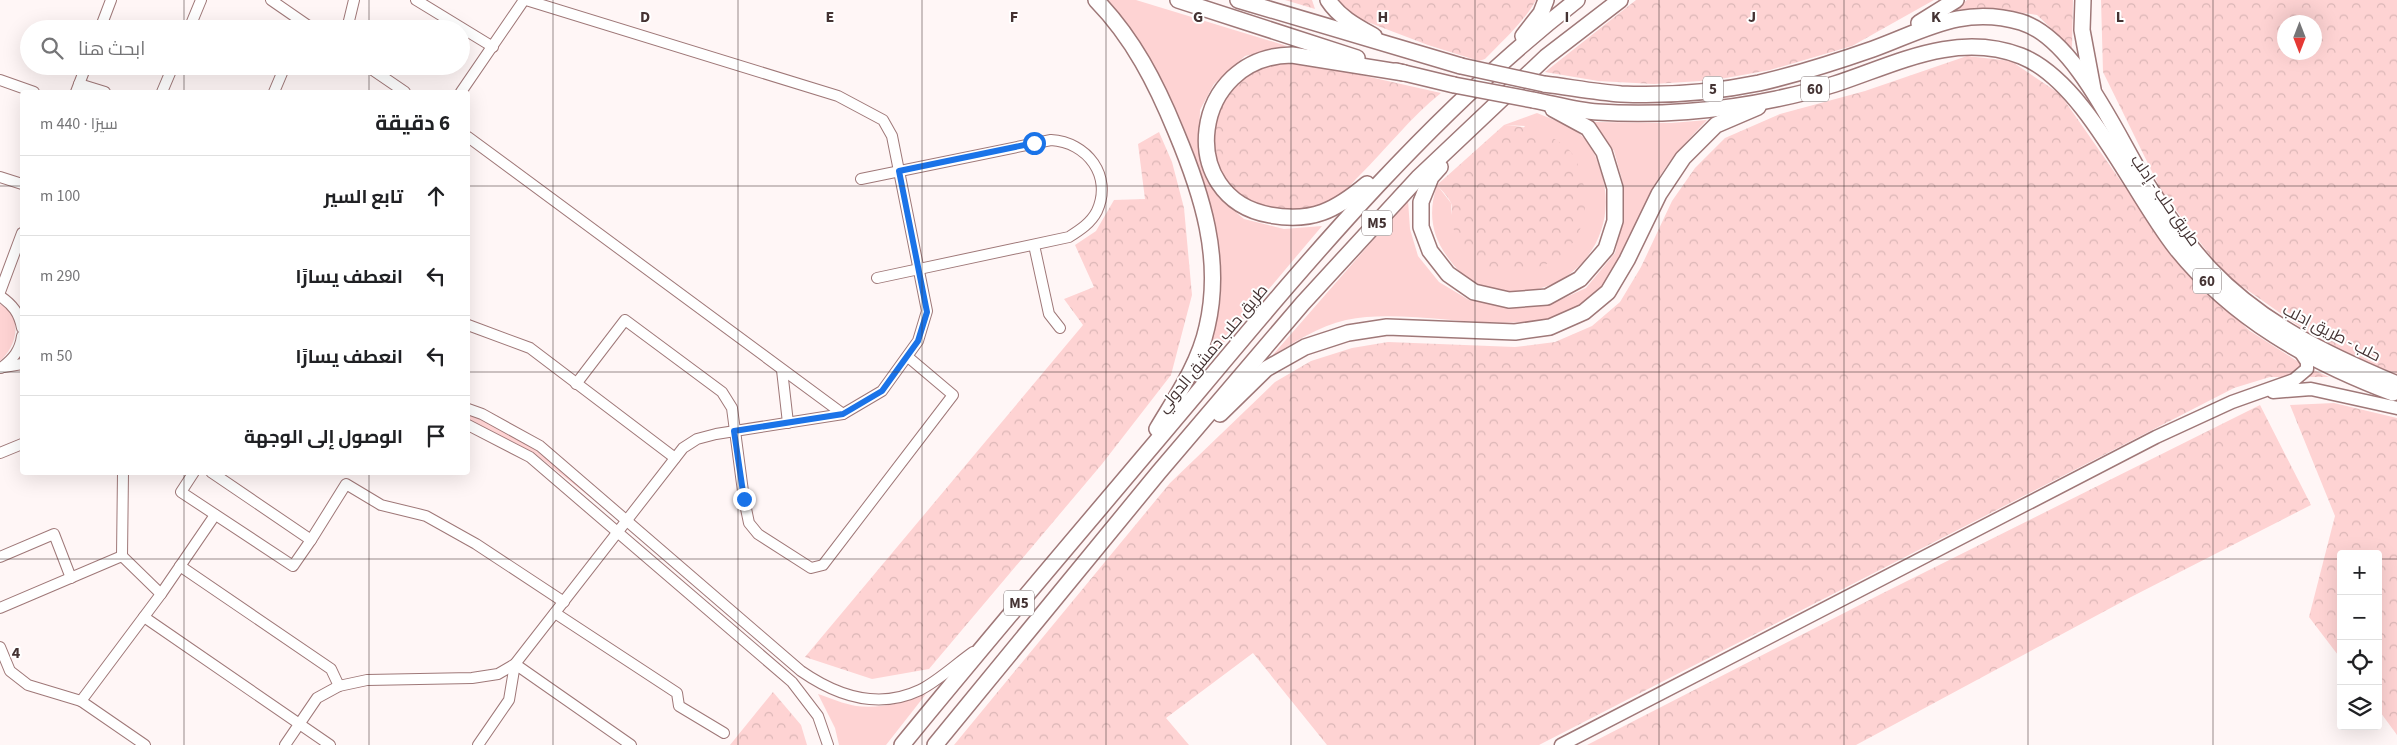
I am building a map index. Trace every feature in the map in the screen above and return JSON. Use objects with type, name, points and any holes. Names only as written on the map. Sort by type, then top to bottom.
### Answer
[{"type":"highway","points":[[1096,0],[1132,44],[1149,71],[1162,98],[1188,162],[1204,210],[1212,255],[1211,302],[1207,328],[1196,359],[1138,462]]},
{"type":"highway","points":[[1178,0],[1404,73]]},
{"type":"highway","name":"5","points":[[1238,0],[1414,54],[1461,66],[1544,84],[1621,94],[1688,93],[1757,83],[1823,66],[1876,48]]},
{"type":"highway","points":[[1328,0],[1334,10],[1348,21],[1377,38],[1414,54]]},
{"type":"highway","points":[[1505,59],[1541,12],[1546,0]]},
{"type":"highway","name":"طريق حلب دمشق الدولي","points":[[902,745],[984,644],[1255,323],[1361,202],[1410,151],[1505,59],[1577,0]]},
{"type":"highway","name":"M5","points":[[935,745],[1159,472],[1310,295],[1418,178],[1488,114],[1546,57],[1620,0]]},
{"type":"highway","points":[[1876,48],[1956,0]]},
{"type":"highway","points":[[2083,0],[2082,30],[2094,93]]},
{"type":"highway","name":"60","points":[[1876,48],[1927,26],[1954,18],[1992,16],[2023,23],[2049,37],[2073,64],[2094,93]]},
{"type":"highway","name":"طريق حلب - إدلب","points":[[1774,100],[1834,84],[1922,53],[1960,46],[1994,48],[2023,57],[2049,74],[2077,99],[2176,248],[2222,297],[2254,323],[2299,350],[2360,380],[2397,394]]},
{"type":"highway","points":[[1410,151],[1342,204],[1317,215],[1286,218],[1248,210],[1226,193],[1213,173],[1207,136],[1210,111],[1226,84],[1244,69],[1263,59],[1278,55],[1292,55],[1404,73],[1454,85],[1533,100],[1588,128],[1604,152],[1616,188],[1615,221],[1606,249],[1580,279],[1548,297],[1509,300],[1474,292],[1448,274],[1430,250],[1421,227],[1421,202],[1431,177],[1488,114]]},
{"type":"highway","name":"حلب - طريق إدلب","points":[[2094,93],[2171,221],[2209,268],[2249,306],[2293,336],[2397,384]]},
{"type":"highway","name":"60","points":[[1533,100],[1596,112],[1650,113],[1774,100]]},
{"type":"highway","points":[[1159,472],[1266,369],[1305,347],[1348,333],[1388,327],[1515,332],[1550,327],[1584,312],[1608,292],[1627,260],[1659,194],[1682,158],[1716,125],[1774,100]]},
{"type":"main road","points":[[1561,745],[2156,437],[2232,402],[2258,394],[2302,375],[2306,369],[2307,362],[2299,350]]},
{"type":"main road","points":[[2258,394],[2311,389],[2397,408]]},
{"type":"street","points":[[103,20],[111,0]]},
{"type":"street","points":[[193,20],[201,0]]},
{"type":"street","points":[[271,0],[295,20]]},
{"type":"street","points":[[349,20],[354,0]]},
{"type":"street","points":[[416,0],[449,20]]},
{"type":"street","points":[[285,745],[317,698],[338,686],[368,680],[472,678],[498,674],[516,664],[683,448],[697,439],[734,431],[843,414],[882,391],[918,341],[927,312],[892,136],[883,120],[867,110],[829,94],[525,0],[461,90]]},
{"type":"street","points":[[470,33],[493,47]]},
{"type":"street","points":[[83,75],[78,88],[92,90]]},
{"type":"street","points":[[163,90],[169,75]]},
{"type":"street","points":[[275,90],[281,75]]},
{"type":"street","points":[[380,75],[402,90]]},
{"type":"street","points":[[0,80],[28,90]]},
{"type":"street","points":[[470,139],[843,414]]},
{"type":"street","points":[[861,179],[1043,141],[1057,140],[1083,150],[1095,163],[1102,180],[1096,211],[1084,227],[1069,237],[877,278]]},
{"type":"street","points":[[0,177],[20,183]]},
{"type":"street","points":[[0,292],[20,238]]},
{"type":"street","points":[[1034,244],[1049,314],[1060,328]]},
{"type":"street","points":[[0,296],[12,304],[20,317]]},
{"type":"street","points":[[576,384],[625,320],[722,392],[732,408],[744,499],[749,522],[758,534],[811,568],[823,565],[953,395],[908,357]]},
{"type":"street","points":[[470,326],[530,348],[674,458]]},
{"type":"street","points":[[0,368],[13,359],[20,346]]},
{"type":"street","points":[[0,368],[20,364]]},
{"type":"street","points":[[782,370],[788,423]]},
{"type":"street","points":[[470,410],[482,414],[540,446],[809,677],[830,690],[861,699],[892,699],[920,690],[984,644]]},
{"type":"street","points":[[470,426],[530,456],[792,682],[818,716],[828,745]]},
{"type":"street","points":[[0,453],[20,445]]},
{"type":"street","points":[[123,475],[122,556],[161,594]]},
{"type":"street","points":[[192,475],[181,492],[293,566],[346,484],[381,505],[426,516],[476,544],[564,602]]},
{"type":"street","points":[[215,475],[311,540]]},
{"type":"street","points":[[81,701],[161,594],[215,515]]},
{"type":"street","points":[[0,557],[54,534],[71,578]]},
{"type":"street","points":[[0,608],[122,556]]},
{"type":"street","points":[[180,566],[331,670],[338,686]]},
{"type":"street","points":[[555,614],[677,693],[679,706],[724,734]]},
{"type":"street","points":[[144,617],[330,745]]},
{"type":"street","points":[[0,647],[5,673],[28,684],[81,701],[145,745]]},
{"type":"street","points":[[478,745],[509,700],[516,664]]},
{"type":"street","points":[[516,664],[631,745]]},
{"type":"street","points":[[798,691],[809,677]]},
{"type":"green space","points":[[1108,0],[1136,0],[1287,46],[1245,56],[1214,84],[1200,110],[1199,146],[1203,166],[1219,198],[1244,219],[1284,229],[1322,226],[1193,379],[1213,331],[1220,300],[1221,272],[1218,241],[1211,209],[1190,143],[1164,84],[1140,44]]},
{"type":"green space","points":[[1285,0],[1312,0],[1315,9]]},
{"type":"green space","points":[[1335,0],[1536,0],[1512,31],[1485,59],[1479,61],[1428,45],[1357,18]]},
{"type":"green space","points":[[1636,0],[1934,0],[1852,46],[1770,70],[1715,80],[1654,84],[1598,81],[1545,72]]},
{"type":"green space","points":[[1967,0],[2073,0],[2072,48],[2037,15],[1989,8],[1954,10]]},
{"type":"green space","points":[[2101,0],[2397,0],[2397,374],[2330,348],[2223,273],[2161,190],[2103,72]]},
{"type":"green space","points":[[1967,56],[2011,61],[2060,94],[2182,269],[2250,331],[2305,366],[2329,377],[2270,377],[2234,388],[1539,745],[1327,745],[1253,653],[1166,718],[1189,745],[954,745],[1170,483],[1275,382],[1311,361],[1352,348],[1388,342],[1515,347],[1555,342],[1592,326],[1620,302],[1641,267],[1672,201],[1695,168],[1725,138],[1780,114],[1865,91]]},
{"type":"green space","points":[[1278,62],[1303,62],[1441,93],[1334,200],[1302,210],[1268,208],[1252,202],[1237,193],[1225,182],[1214,162],[1215,130],[1223,104],[1231,92],[1252,74]]},
{"type":"green space","points":[[1537,113],[1577,131],[1591,148],[1601,172],[1606,197],[1604,221],[1596,243],[1583,262],[1566,277],[1545,287],[1521,291],[1495,289],[1481,285],[1464,275],[1443,250],[1438,242],[1433,224],[1434,195],[1437,185],[1451,203],[1451,221],[1525,126],[1504,125]]},
{"type":"green space","points":[[1707,120],[1678,152],[1653,188],[1617,268],[1596,295],[1582,306],[1557,317],[1529,322],[1499,323],[1405,317],[1374,317],[1346,320],[1316,330],[1271,357],[1408,200],[1410,229],[1418,256],[1439,282],[1469,300],[1509,307],[1549,305],[1586,288],[1615,253],[1622,222],[1624,187],[1614,151],[1594,122],[1671,123]]},
{"type":"green space","points":[[1504,125],[1537,131],[1553,138],[1567,148],[1575,158],[1582,178],[1585,195],[1585,212],[1575,240],[1553,261],[1521,271],[1501,271],[1483,265],[1469,254],[1459,241],[1452,226],[1451,203],[1437,185]]},
{"type":"green space","points":[[1159,132],[1172,162],[1184,208],[1192,295],[1171,375],[1102,464],[929,669],[872,679],[805,657],[1083,325],[1064,299],[1094,287],[1075,245],[1096,231],[1114,200],[1145,199],[1138,144]]},
{"type":"green space","points":[[0,304],[13,316],[15,332],[11,348],[0,361]]},
{"type":"green space","points":[[2334,403],[2397,418],[2397,735],[2382,714],[2382,550],[2337,550],[2337,654],[2309,617],[2335,516],[2290,405]]},
{"type":"green space","points":[[2260,405],[2311,505],[2131,597],[1856,745],[1587,745],[1883,593]]},
{"type":"green space","points":[[470,415],[489,422],[527,444],[563,471],[614,514],[613,515],[534,453],[470,420]]},
{"type":"green space","points":[[773,692],[801,725],[807,745],[730,745]]},
{"type":"green space","points":[[818,694],[847,704],[873,707],[910,700],[926,694],[886,745],[839,745],[835,728]]},
{"type":"route","points":[[744,499],[734,431],[843,414],[882,391],[918,341],[927,312],[899,171],[1034,143]]}]
